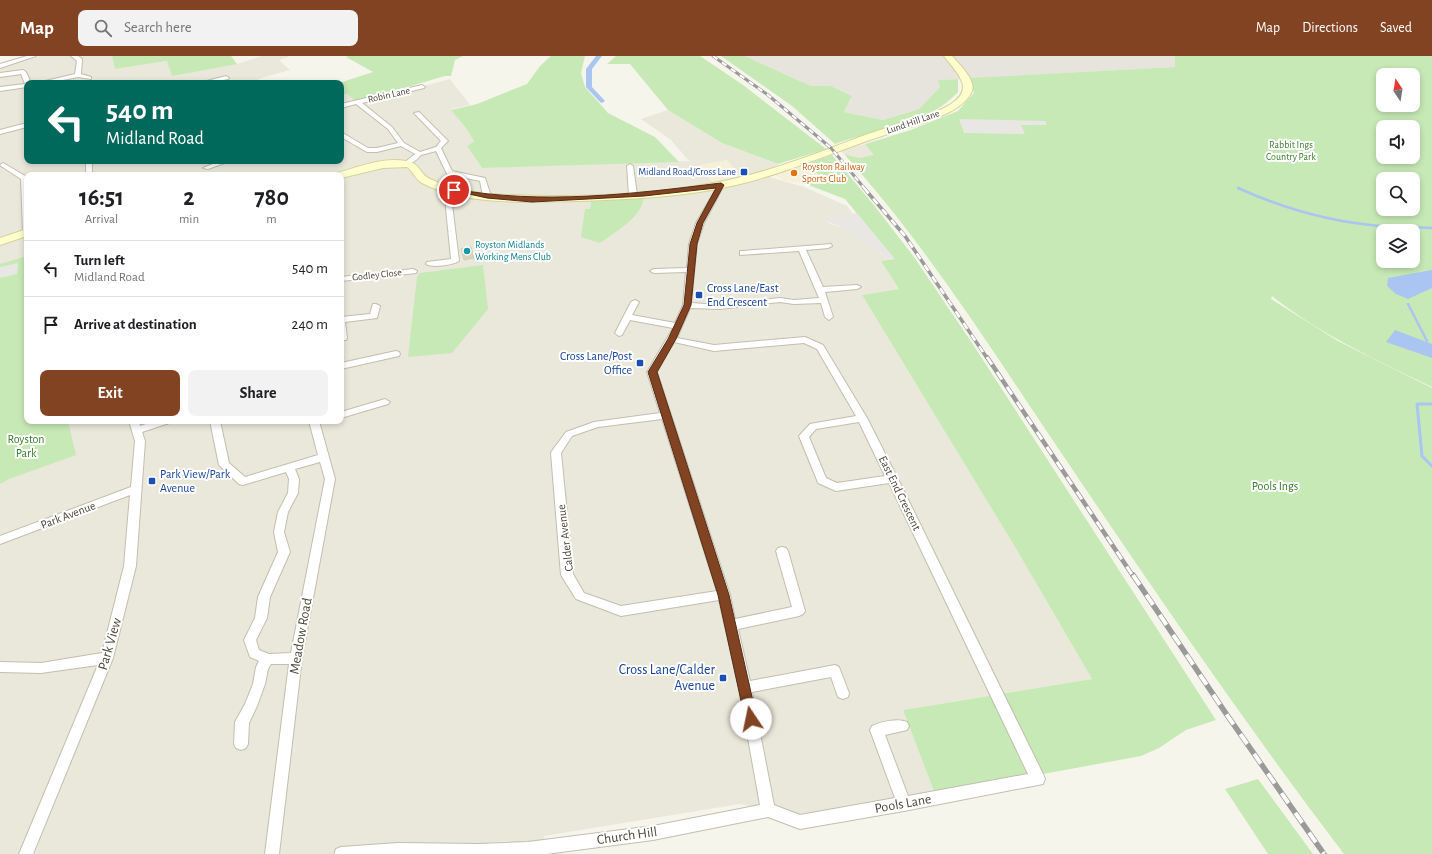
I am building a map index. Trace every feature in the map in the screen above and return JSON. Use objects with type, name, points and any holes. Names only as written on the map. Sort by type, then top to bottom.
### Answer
[{"type":"main road","name":"Lund Hill Lane","points":[[406,164],[416,169],[419,176],[425,181],[446,188],[487,196],[532,200],[674,192],[721,185],[768,173],[879,133],[920,121],[952,106],[965,96],[968,90],[966,80],[948,56]]},
{"type":"main road","points":[[344,174],[382,165],[406,164]]},
{"type":"main road","points":[[0,242],[24,232]]},
{"type":"street","points":[[0,66],[33,56]]},
{"type":"street","points":[[74,56],[80,60],[78,75]]},
{"type":"street","points":[[0,75],[23,72],[26,80]]},
{"type":"street","points":[[54,80],[78,75],[89,78]]},
{"type":"street","points":[[216,80],[226,78]]},
{"type":"street","points":[[0,89],[24,85]]},
{"type":"street","name":"Robin Lane","points":[[344,105],[422,87]]},
{"type":"street","points":[[357,102],[390,128],[402,144],[419,154]]},
{"type":"street","points":[[406,164],[419,154],[438,148],[445,141],[417,113]]},
{"type":"street","points":[[0,132],[24,127]]},
{"type":"street","points":[[344,136],[366,150],[377,150],[402,144]]},
{"type":"street","points":[[438,148],[450,173],[483,180],[487,196]]},
{"type":"street","points":[[206,172],[221,164]]},
{"type":"street","points":[[3,165],[24,178]]},
{"type":"street","points":[[630,166],[633,195]]},
{"type":"street","points":[[721,185],[700,223],[693,244],[687,305],[672,339],[652,372],[724,595],[745,688],[768,810]]},
{"type":"street","points":[[430,264],[455,261],[446,188]]},
{"type":"street","points":[[743,253],[828,246]]},
{"type":"street","points":[[802,249],[824,300],[829,318]]},
{"type":"street","points":[[654,271],[690,270]]},
{"type":"street","name":"Godley Close","points":[[344,279],[413,271]]},
{"type":"street","points":[[820,290],[857,287]]},
{"type":"street","points":[[687,305],[720,307],[780,300],[794,302],[824,300]]},
{"type":"street","points":[[618,333],[635,302]]},
{"type":"street","points":[[344,321],[374,318],[376,306]]},
{"type":"street","points":[[628,317],[677,326]]},
{"type":"street","name":"East End Crescent","points":[[672,339],[714,348],[804,340],[820,347],[862,418],[893,479],[1038,779]]},
{"type":"street","points":[[344,365],[396,354]]},
{"type":"street","points":[[344,414],[385,402]]},
{"type":"street","name":"Calder Avenue","points":[[666,414],[597,424],[569,434],[556,453],[567,575],[580,596],[621,611],[724,595]]},
{"type":"street","points":[[862,418],[813,426],[804,436],[822,480],[836,487],[893,479]]},
{"type":"street","points":[[136,426],[148,424]]},
{"type":"street","points":[[216,424],[224,465],[243,481],[324,457]]},
{"type":"street","name":"Meadow Road","points":[[272,854],[296,658],[330,479],[317,424]]},
{"type":"street","name":"Park View","points":[[26,854],[108,658],[130,566],[140,441],[136,426]]},
{"type":"street","points":[[289,468],[294,480],[293,493],[282,512],[279,532],[284,552],[264,597],[261,618],[250,640],[254,653],[268,659],[296,658]]},
{"type":"street","name":"Park Avenue","points":[[0,540],[136,489]]},
{"type":"street","points":[[731,625],[799,611],[782,551]]},
{"type":"street","points":[[0,667],[41,668],[108,658]]},
{"type":"street","points":[[241,744],[242,722],[251,706],[259,684],[262,667],[268,659]]},
{"type":"street","points":[[745,688],[835,671],[843,693]]},
{"type":"street","points":[[902,726],[877,730],[904,804]]},
{"type":"street","name":"Pools Lane","points":[[768,810],[800,822],[1038,779]]},
{"type":"street","name":"Church Hill","points":[[341,854],[398,850],[479,851],[528,849],[653,833],[768,810]]},
{"type":"shaded area","points":[[40,56],[112,56],[115,69],[167,61],[237,64],[262,56],[290,56],[279,60],[290,70],[258,79],[259,80],[24,80],[24,164],[344,164],[344,94],[347,94],[358,104],[450,79],[470,105],[451,109],[474,141],[467,146],[482,168],[689,161],[671,140],[641,119],[668,110],[722,143],[778,164],[769,177],[804,187],[847,206],[853,214],[824,220],[842,227],[890,260],[881,261],[899,289],[862,295],[1015,547],[1092,679],[903,710],[935,794],[794,815],[740,804],[544,836],[546,854],[511,854],[511,841],[427,848],[426,854],[0,854],[0,68]]},
{"type":"shaded area","points":[[745,56],[1175,56],[1175,67],[939,80],[940,87],[919,109],[883,120],[844,112],[852,96],[831,86],[811,86]]},
{"type":"shaded area","points":[[959,119],[1045,121],[1047,125],[1021,125],[1025,134],[964,133]]},
{"type":"shaded area","points":[[865,144],[875,155],[859,158],[844,154],[839,150]]},
{"type":"shaded area","points":[[727,160],[741,177],[712,182],[699,165]]},
{"type":"shaded area","points":[[807,164],[821,177],[803,183],[784,181],[774,174]]},
{"type":"shaded area","points":[[857,213],[895,259],[890,260],[842,227],[823,220]]},
{"type":"shaded area","points":[[18,263],[17,274],[0,278],[0,267]]},
{"type":"green space","points":[[112,56],[231,56],[237,64],[172,76],[167,61],[115,69]]},
{"type":"green space","points":[[463,56],[455,60],[451,76],[445,76],[356,102],[347,94],[344,94],[344,81],[373,72],[346,57]]},
{"type":"green space","points":[[551,56],[585,56],[581,73],[585,87],[608,113],[655,137],[679,162],[482,168],[467,146],[474,141],[466,128],[451,110],[477,104],[527,84],[540,66]]},
{"type":"green space","points":[[616,56],[700,56],[743,85],[826,149],[778,164],[722,143],[668,110],[630,64],[607,64]]},
{"type":"green space","points":[[721,56],[745,56],[811,86],[831,86],[852,96],[844,112],[883,120],[919,109],[940,87],[938,80],[958,79],[958,92],[946,103],[917,119],[835,144],[792,106]]},
{"type":"green space","points":[[1175,56],[1432,56],[1432,387],[1370,357],[1432,388],[1432,854],[1344,854],[1271,756],[1165,606],[985,339],[931,262],[874,189],[844,154],[859,158],[874,155],[865,144],[911,130],[958,111],[974,93],[969,78],[1175,67]],"holes":[[[1272,296],[1310,323],[1370,357],[1338,341],[1271,299]]]},
{"type":"green space","points":[[832,155],[873,204],[914,257],[972,343],[1216,720],[1186,730],[1159,748],[1141,756],[935,794],[903,710],[1092,679],[1015,547],[862,295],[899,289],[881,261],[894,259],[845,199],[803,183],[821,177],[807,164]]},
{"type":"green space","points":[[644,194],[643,202],[639,210],[628,223],[600,243],[581,237],[585,209],[590,209],[592,197]]},
{"type":"green space","name":"Royston Park","points":[[24,257],[24,424],[69,424],[76,455],[9,479],[0,484],[0,264]]},
{"type":"green space","points":[[483,265],[488,309],[452,353],[408,357],[417,277],[420,273]]},
{"type":"green space","points":[[1258,779],[1313,854],[1268,854],[1225,789]]},
{"type":"water","points":[[1432,270],[1432,288],[1408,299],[1396,294],[1387,286],[1388,278]]},
{"type":"water","points":[[1395,330],[1432,344],[1432,358],[1386,342]]},
{"type":"building","name":"Royston Midlands Working Mens Club","points":[[471,247],[474,258],[464,260],[461,249]]},
{"type":"waterway","points":[[599,56],[589,69],[589,87],[602,101]]},
{"type":"waterway","points":[[1240,189],[1238,188],[1289,208],[1343,221],[1380,226],[1432,228]]},
{"type":"waterway","points":[[1408,304],[1427,341]]},
{"type":"waterway","points":[[1432,404],[1417,404],[1422,456],[1432,466]]},
{"type":"railway","points":[[713,56],[768,95],[831,148],[865,189]]},
{"type":"railway","points":[[864,188],[905,236],[987,358]]},
{"type":"railway","points":[[987,357],[1133,576]]},
{"type":"railway","points":[[1133,575],[1227,715],[1324,854]]},
{"type":"place","name":"Midland Road/Cross Lane","points":[[744,172]]},
{"type":"place","name":"Royston Railway Sports Club","points":[[794,173]]},
{"type":"place","name":"Royston Midlands Working Mens Club","points":[[467,251]]},
{"type":"place","name":"Cross Lane/East End Crescent","points":[[699,295]]},
{"type":"place","name":"Cross Lane/Post Office","points":[[640,363]]},
{"type":"place","name":"Park View/Park Avenue","points":[[152,481]]},
{"type":"place","name":"Cross Lane/Calder Avenue","points":[[723,678]]},
{"type":"route","points":[[454,190],[487,196],[532,200],[674,192],[721,185],[700,223],[693,244],[687,305],[672,339],[652,372],[724,595],[751,719]]},
{"type":"park label","name":"Rabbit Ings Country Park","points":[[1291,150]]},
{"type":"park label","name":"Pools Ings","points":[[1275,486]]}]
